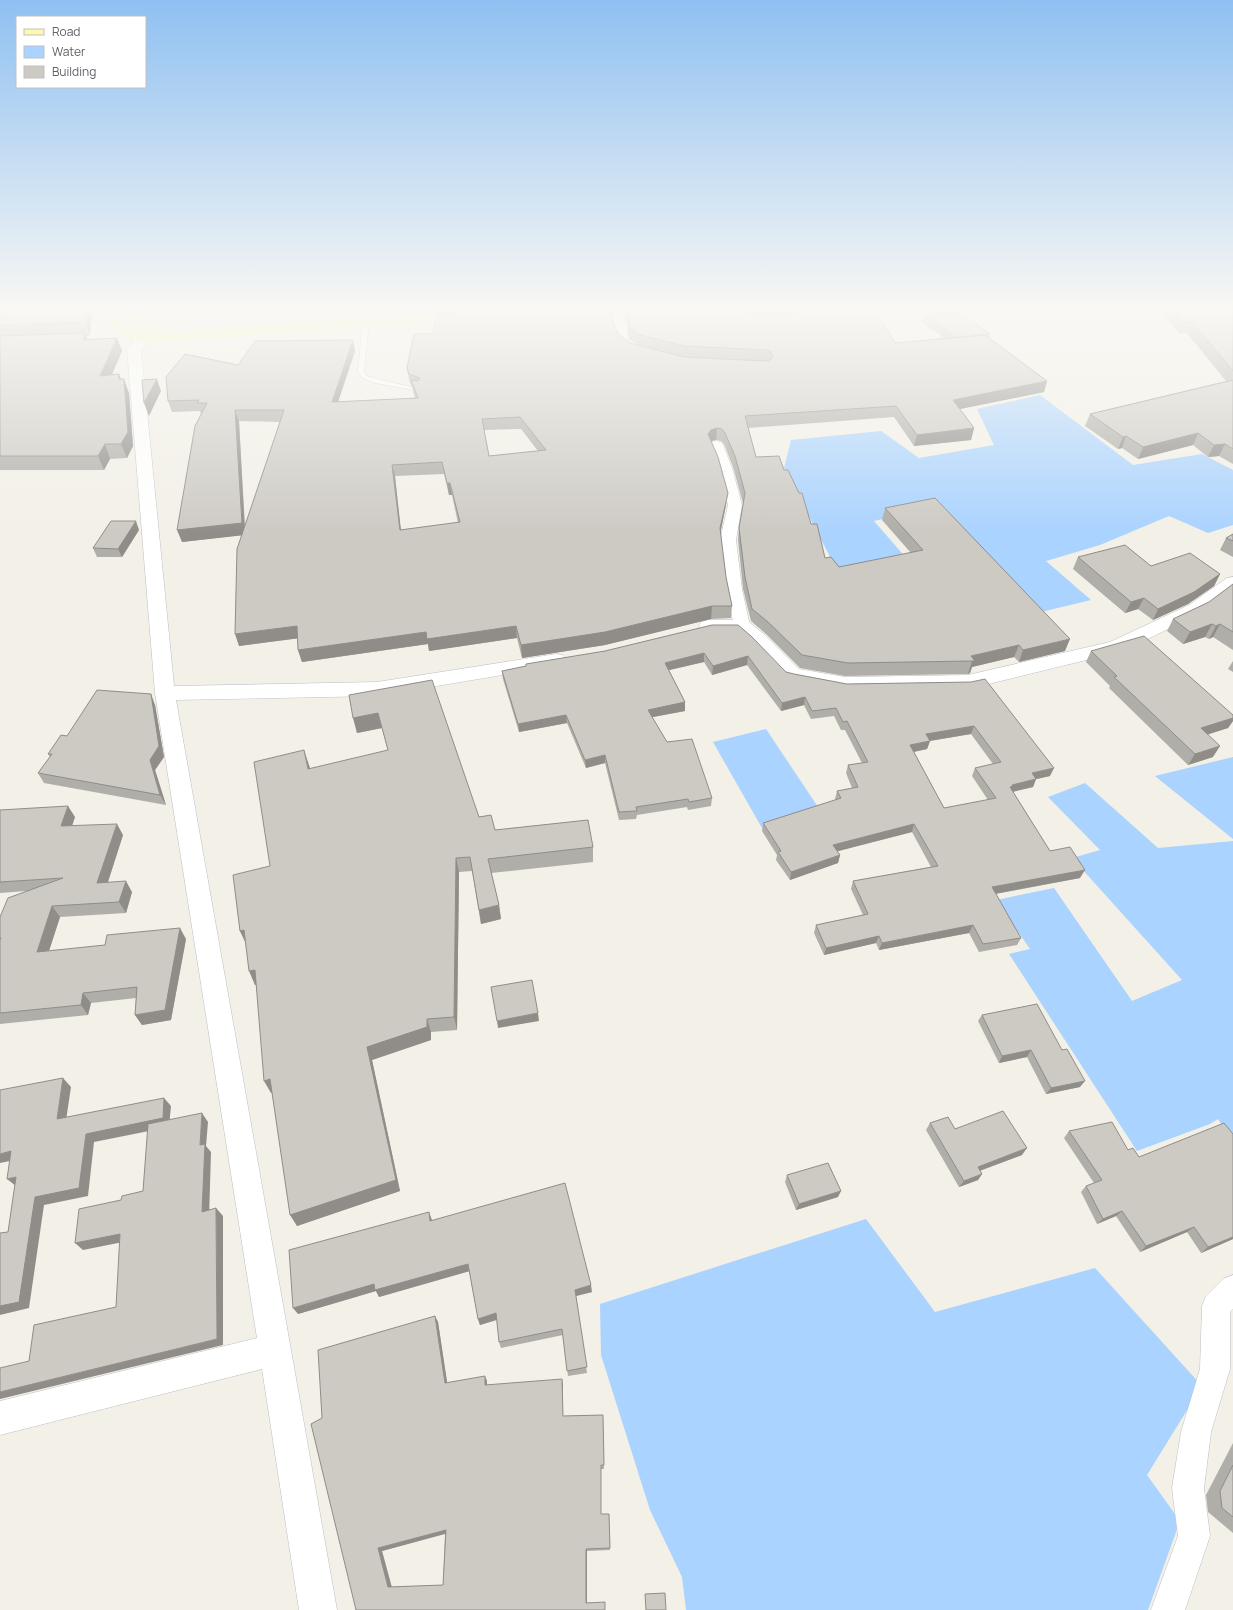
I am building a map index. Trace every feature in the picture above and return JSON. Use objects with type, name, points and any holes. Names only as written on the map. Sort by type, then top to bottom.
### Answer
[{"type":"street","points":[[137,383],[165,693],[318,1610]]},
{"type":"street","points":[[716,445],[725,468],[735,505],[728,540],[734,589],[742,626],[758,639],[793,674],[845,684],[968,682],[1116,647],[1195,609],[1233,582]]},
{"type":"street","points":[[688,631],[711,626],[742,626]]},
{"type":"street","points":[[165,693],[378,688],[574,657]]},
{"type":"street","points":[[1168,1610],[1194,1536],[1188,1488],[1196,1432],[1215,1369],[1216,1306],[1233,1289]]},
{"type":"street","points":[[0,1418],[275,1350]]},
{"type":"lane","points":[[385,383],[418,390]]},
{"type":"water","points":[[1040,395],[1133,465],[1202,454],[1233,470],[1233,525],[1208,533],[1169,516],[1100,545],[1046,561],[1091,600],[1033,614],[932,508],[874,521],[907,559],[841,578],[784,468],[791,440],[881,431],[919,458],[994,445],[977,409]]},
{"type":"water","points":[[766,729],[820,810],[762,828],[713,742]]},
{"type":"water","points":[[1233,757],[1233,839],[1155,776]]},
{"type":"water","points":[[1085,783],[1158,848],[1233,841],[1233,1142],[1218,1119],[1210,1124],[1137,1151],[1009,954],[1030,949],[996,900],[1054,888],[1132,1001],[1182,980],[1072,858],[1100,850],[1048,797]]},
{"type":"water","points":[[866,1219],[935,1312],[1095,1268],[1202,1386],[1147,1475],[1180,1521],[1148,1610],[686,1610],[682,1577],[650,1510],[601,1355],[600,1304]]},
{"type":"building","points":[[0,383],[124,383],[128,432],[121,444],[105,444],[98,456],[0,456]]},
{"type":"building","points":[[142,383],[155,383],[144,403]]},
{"type":"building","points":[[167,383],[338,383],[332,402],[418,398],[412,383],[1036,383],[953,400],[974,428],[917,435],[896,406],[745,416],[756,457],[779,456],[784,470],[788,470],[799,493],[802,493],[811,524],[817,524],[825,558],[831,557],[839,567],[923,550],[885,508],[935,498],[1070,639],[1023,650],[1019,645],[971,656],[975,661],[848,663],[802,655],[768,622],[752,609],[745,577],[739,528],[745,493],[735,456],[725,433],[722,429],[717,428],[711,430],[708,434],[718,457],[728,493],[720,528],[726,577],[732,606],[712,606],[605,632],[521,645],[516,626],[427,639],[426,632],[298,650],[297,626],[235,634],[237,549],[284,410],[235,410],[242,523],[177,530],[195,426],[207,403],[197,403],[199,400],[168,401]],"holes":[[[520,417],[546,450],[489,456],[482,419]],[[442,462],[447,483],[450,483],[460,522],[400,530],[392,465]]]},
{"type":"building","points":[[1220,383],[1233,383],[1233,449],[1225,444],[1214,445],[1198,433],[1143,447],[1126,436],[1123,437],[1090,414]]},
{"type":"building","points":[[111,521],[136,521],[118,549],[93,548]]},
{"type":"building","points":[[1233,534],[1233,541],[1226,538]]},
{"type":"building","points":[[1125,545],[1151,566],[1190,553],[1220,574],[1194,592],[1158,609],[1144,598],[1131,602],[1078,557]]},
{"type":"building","points":[[1233,584],[1233,632],[1220,624],[1216,626],[1212,624],[1190,632],[1173,619],[1209,602]]},
{"type":"building","points":[[712,625],[738,625],[751,636],[786,672],[794,674],[847,684],[971,682],[985,679],[1054,768],[1032,773],[1036,779],[1012,785],[1013,786],[1010,787],[1050,851],[1070,847],[1085,870],[992,887],[1021,938],[983,944],[973,925],[882,943],[879,936],[826,948],[816,925],[868,914],[853,881],[938,866],[914,824],[833,845],[840,855],[791,872],[778,852],[781,851],[763,823],[841,798],[837,791],[858,787],[848,765],[868,762],[847,721],[843,722],[836,708],[812,711],[805,697],[782,703],[748,656],[713,666],[704,653],[665,663],[685,702],[648,710],[667,742],[692,739],[712,798],[689,802],[688,799],[636,807],[637,811],[619,812],[605,755],[585,760],[566,715],[518,724],[502,671],[526,666],[526,664],[605,651]],"holes":[[[974,726],[1001,762],[975,768],[996,798],[944,808],[910,745],[930,741],[926,734]]]},
{"type":"building","points":[[1144,636],[1233,715],[1233,718],[1201,728],[1220,746],[1195,754],[1114,677],[1117,676],[1091,651]]},
{"type":"building","points":[[432,680],[479,817],[491,815],[495,830],[588,820],[593,847],[488,859],[499,905],[479,910],[470,857],[456,858],[454,1017],[427,1019],[427,1027],[367,1047],[396,1180],[290,1215],[270,1079],[264,1081],[255,970],[249,971],[244,930],[240,931],[233,875],[270,866],[254,762],[304,750],[308,769],[388,750],[378,713],[353,718],[349,695]]},
{"type":"building","points":[[97,690],[151,694],[159,746],[150,760],[160,795],[38,773],[52,754],[48,754],[61,735],[67,736]]},
{"type":"building","points":[[68,806],[61,826],[117,824],[97,883],[126,881],[119,902],[52,906],[37,952],[105,945],[107,935],[180,928],[165,1010],[135,1015],[137,987],[83,993],[81,1005],[0,1013],[0,917],[8,898],[63,878],[0,882],[0,810]]},
{"type":"building","points":[[532,980],[538,1013],[497,1021],[491,987]]},
{"type":"building","points":[[1037,1004],[1062,1050],[1067,1049],[1085,1081],[1051,1088],[1031,1050],[1002,1056],[982,1015]]},
{"type":"building","points":[[63,1078],[57,1119],[164,1098],[163,1118],[86,1134],[79,1188],[35,1197],[19,1302],[0,1306],[0,1233],[8,1232],[16,1177],[7,1179],[11,1151],[0,1154],[0,1090]]},
{"type":"building","points":[[1003,1111],[1027,1148],[978,1167],[982,1174],[964,1181],[930,1123],[948,1117],[955,1129]]},
{"type":"building","points":[[202,1113],[200,1145],[205,1144],[202,1212],[216,1208],[217,1339],[0,1392],[0,1368],[29,1361],[34,1325],[116,1307],[120,1234],[75,1243],[79,1209],[121,1200],[122,1196],[143,1191],[148,1124]]},
{"type":"building","points":[[1112,1122],[1128,1150],[1133,1148],[1139,1157],[1224,1123],[1233,1134],[1233,1237],[1208,1247],[1194,1227],[1146,1246],[1122,1211],[1103,1219],[1086,1186],[1102,1180],[1069,1131]]},
{"type":"building","points":[[828,1163],[841,1191],[799,1204],[787,1175]]},
{"type":"building","points":[[565,1183],[591,1285],[575,1290],[587,1367],[567,1371],[562,1329],[499,1342],[496,1313],[478,1319],[468,1264],[375,1290],[374,1284],[293,1308],[289,1250],[429,1212],[430,1221]]},
{"type":"building","points":[[435,1316],[445,1383],[485,1376],[485,1385],[562,1379],[563,1416],[603,1415],[604,1465],[601,1465],[601,1514],[609,1514],[610,1548],[586,1549],[586,1603],[605,1602],[605,1610],[356,1610],[311,1424],[322,1418],[318,1350]],"holes":[[[446,1530],[443,1585],[388,1587],[378,1548]]]},
{"type":"building","points":[[1233,1465],[1233,1517],[1222,1508],[1220,1491]]},
{"type":"building","points":[[665,1593],[666,1610],[646,1610],[645,1594]]}]
